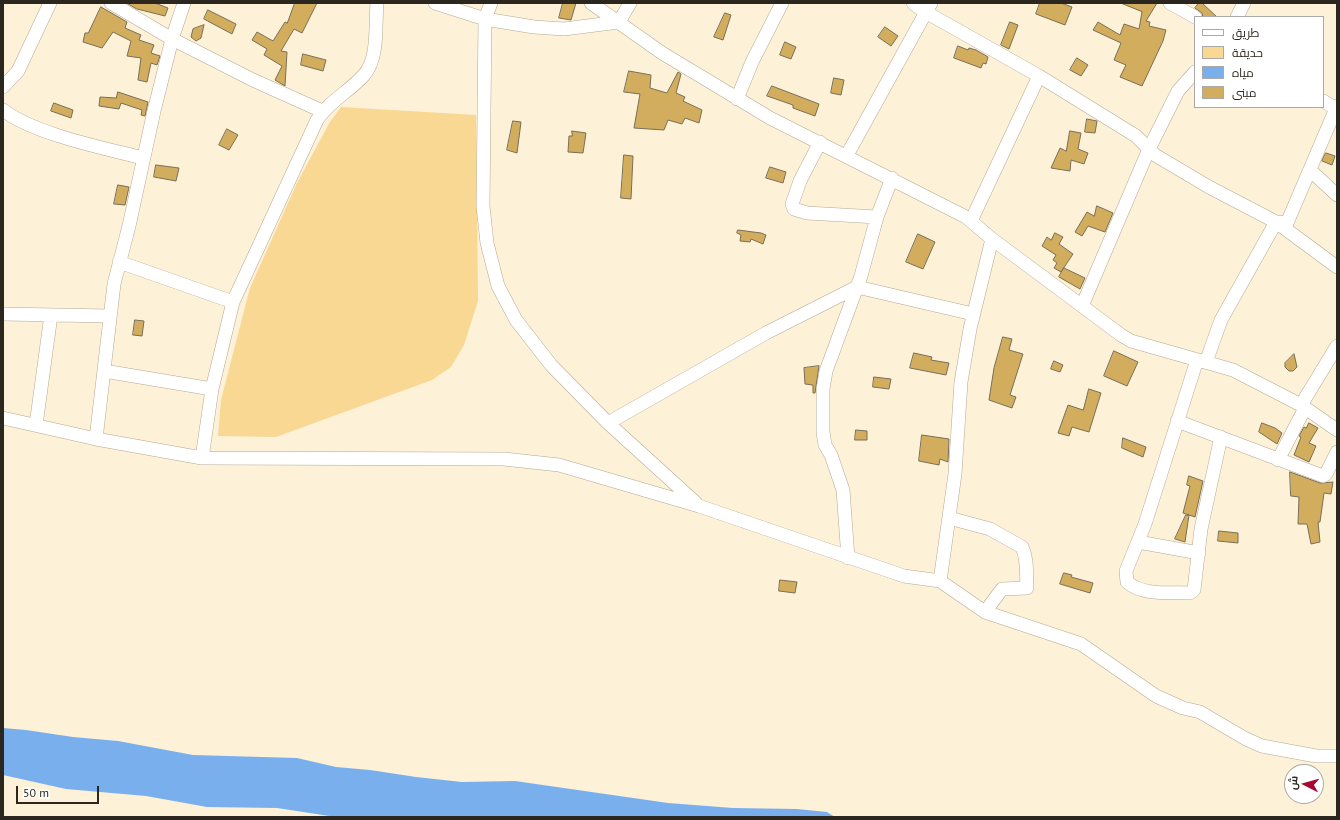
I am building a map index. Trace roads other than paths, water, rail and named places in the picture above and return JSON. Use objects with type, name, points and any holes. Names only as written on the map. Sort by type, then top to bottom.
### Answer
[{"type":"street","points":[[3,87],[18,71],[50,3]]},
{"type":"street","points":[[111,3],[172,39],[252,80],[322,111]]},
{"type":"street","points":[[96,439],[110,316],[119,262],[129,226],[143,158],[172,39],[184,3]]},
{"type":"street","points":[[202,458],[212,389],[233,302],[322,111],[364,75],[368,69],[373,54],[377,3]]},
{"type":"street","points":[[435,3],[485,20],[534,27],[564,29],[619,22]]},
{"type":"street","points":[[491,3],[485,20],[484,206],[487,243],[498,286],[516,320],[551,365],[608,423],[699,506]]},
{"type":"street","points":[[591,3],[662,53],[770,118],[892,178],[971,221],[992,239],[1131,341],[1233,370],[1303,406],[1337,430]]},
{"type":"street","points":[[619,22],[630,3]]},
{"type":"street","points":[[737,99],[752,62],[782,3]]},
{"type":"street","points":[[913,3],[928,8],[1136,136],[1155,155],[1209,187],[1276,222],[1337,267]]},
{"type":"street","points":[[1170,3],[1194,16]]},
{"type":"street","points":[[1238,16],[1244,3]]},
{"type":"street","points":[[846,155],[928,8]]},
{"type":"street","points":[[1082,306],[1149,149],[1178,91],[1194,73]]},
{"type":"street","points":[[971,221],[1039,76]]},
{"type":"street","points":[[1276,222],[1287,223],[1336,108],[1324,102]]},
{"type":"street","points":[[3,110],[35,126],[70,139],[143,158]]},
{"type":"street","points":[[820,142],[800,181],[792,204],[794,209],[807,213],[877,217]]},
{"type":"street","points":[[1310,170],[1337,195]]},
{"type":"street","points":[[848,558],[843,490],[831,455],[825,445],[823,432],[823,389],[826,371],[857,287],[877,217],[892,178]]},
{"type":"street","points":[[1221,437],[1201,529],[1193,592],[1147,591],[1133,587],[1127,582],[1126,571],[1138,542],[1177,421],[1201,361],[1221,320],[1276,222]]},
{"type":"street","points":[[940,581],[955,474],[962,382],[973,314],[992,239]]},
{"type":"street","points":[[119,262],[233,302]]},
{"type":"street","points":[[608,423],[766,333],[857,287],[973,314]]},
{"type":"street","points":[[3,314],[110,316]]},
{"type":"street","points":[[36,425],[51,315]]},
{"type":"street","points":[[1278,460],[1303,406],[1337,346]]},
{"type":"street","points":[[104,371],[212,389]]},
{"type":"street","points":[[3,418],[96,439],[202,458],[504,459],[559,464],[699,506],[904,576],[940,581],[985,612],[1081,644],[1156,696],[1183,708],[1200,712],[1246,739],[1262,746],[1316,756],[1337,756]]},
{"type":"street","points":[[1177,421],[1323,476],[1326,474],[1337,452]]},
{"type":"street","points":[[949,518],[990,529],[1022,546],[1024,551],[1026,557],[1027,588],[1002,589],[985,612]]},
{"type":"street","points":[[1138,542],[1199,553]]},
{"type":"water","points":[[3,728],[118,741],[193,755],[297,758],[336,767],[370,770],[416,777],[462,782],[515,781],[668,803],[733,808],[797,809],[827,812],[835,817],[336,817],[277,808],[207,807],[146,796],[66,789],[3,775]]}]
